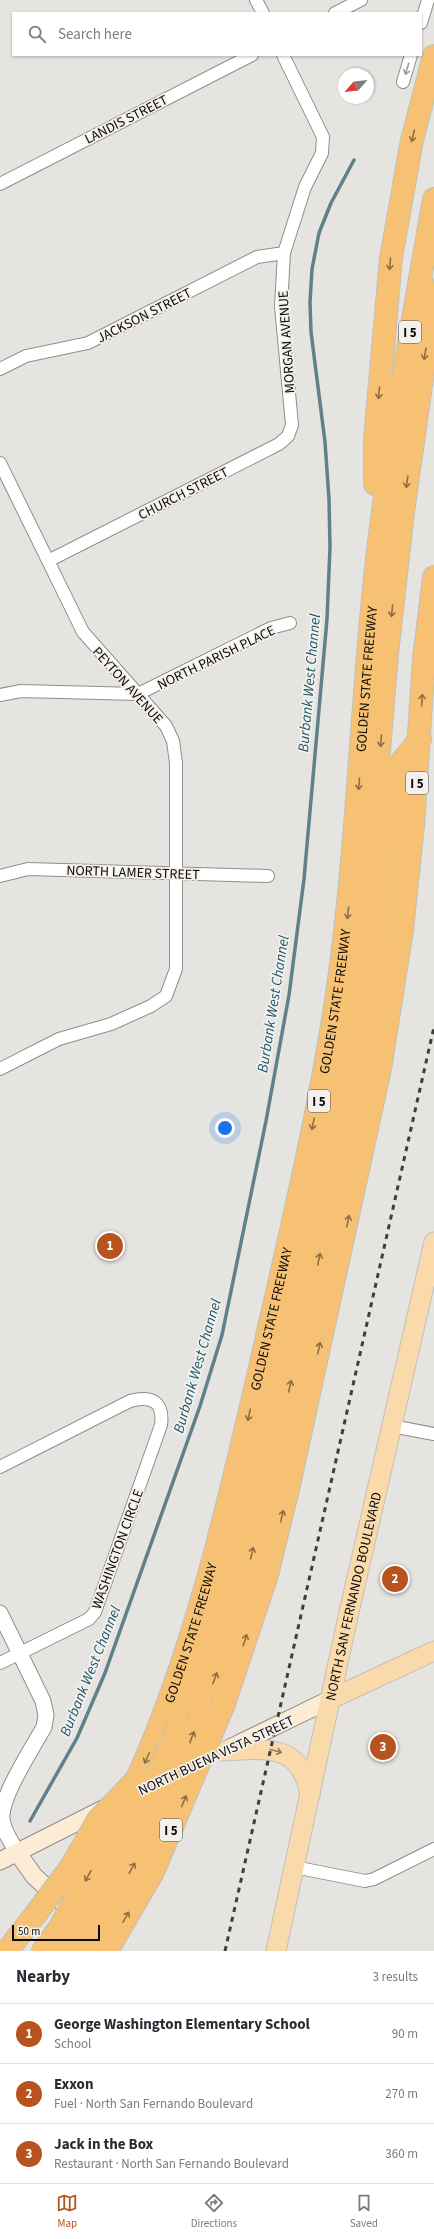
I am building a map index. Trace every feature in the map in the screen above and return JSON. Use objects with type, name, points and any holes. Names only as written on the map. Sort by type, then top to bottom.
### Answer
[{"type":"highway","points":[[377,563],[375,438],[391,258],[412,140],[434,56]]},
{"type":"highway","name":"GOLDEN STATE FREEWAY","points":[[43,1951],[73,1943],[105,1845],[156,1736],[195,1628],[223,1527],[319,1098],[338,991],[348,912],[377,563],[391,450],[434,199]]},
{"type":"highway","points":[[73,1943],[112,1870],[149,1795],[179,1725],[214,1626],[230,1573],[313,1208],[349,1036],[366,908],[387,654],[406,489],[431,315],[420,275]]},
{"type":"highway","name":"I 5","points":[[107,1951],[153,1872],[224,1704],[267,1575],[290,1485],[380,1068],[402,930],[413,826],[420,739],[424,658],[434,577]]},
{"type":"highway","points":[[73,1943],[112,1907],[140,1854],[184,1757],[216,1678],[249,1564],[348,1134],[373,989],[398,766],[420,739]]},
{"type":"highway","points":[[413,826],[434,762]]},
{"type":"highway","points":[[7,1951],[71,1867],[98,1820],[137,1779]]},
{"type":"main road","name":"NORTH SAN FERNANDO BOULEVARD","points":[[276,1951],[434,1242]]},
{"type":"main road","name":"NORTH BUENA VISTA STREET","points":[[0,1861],[223,1751],[434,1651]]},
{"type":"main road","points":[[223,1751],[266,1749],[287,1754],[303,1772],[310,1798]]},
{"type":"main road","points":[[17,1852],[34,1876],[114,1951]]},
{"type":"street","points":[[256,0],[262,12]]},
{"type":"street","points":[[337,12],[361,0]]},
{"type":"street","points":[[422,20],[428,0]]},
{"type":"street","name":"LANDIS STREET","points":[[0,184],[250,56]]},
{"type":"street","name":"MORGAN AVENUE","points":[[283,56],[323,137],[324,145],[305,188],[284,253],[281,306],[290,406]]},
{"type":"street","points":[[403,82],[411,56]]},
{"type":"street","name":"JACKSON STREET","points":[[0,369],[26,356],[88,343],[257,257],[284,253]]},
{"type":"street","name":"CHURCH STREET","points":[[48,561],[279,444],[291,432],[292,425],[290,406]]},
{"type":"street","name":"PEYTON AVENUE","points":[[0,462],[86,637],[166,726],[173,741],[176,763],[176,968],[166,996],[151,1006],[111,1024],[59,1038],[0,1068]]},
{"type":"street","name":"NORTH PARISH PLACE","points":[[0,695],[21,691],[138,694],[271,628],[290,623]]},
{"type":"street","name":"NORTH LAMER STREET","points":[[0,876],[28,869],[268,876]]},
{"type":"street","name":"WASHINGTON CIRCLE","points":[[0,1467],[130,1401],[141,1398],[157,1404],[162,1414],[161,1426],[95,1612],[89,1619],[0,1663]]},
{"type":"street","points":[[392,1426],[434,1434]]},
{"type":"street","points":[[0,1613],[43,1701],[46,1715],[44,1727],[3,1803],[2,1811],[4,1829],[17,1852]]},
{"type":"street","points":[[294,1867],[365,1881],[434,1849]]},
{"type":"waterway","name":"Burbank West Channel","points":[[30,1821],[77,1738],[105,1673],[200,1406],[222,1335],[266,1121],[289,995],[304,879],[327,619],[330,547],[329,499],[325,442],[311,332],[310,302],[312,269],[319,233],[331,203],[354,160]]},
{"type":"railway","points":[[225,1951],[434,1027]]},
{"type":"place","name":"George Washington Elementary School","points":[[110,1246]]},
{"type":"place","name":"Exxon","points":[[395,1579]]},
{"type":"place","name":"Jack in the Box","points":[[383,1747]]}]
